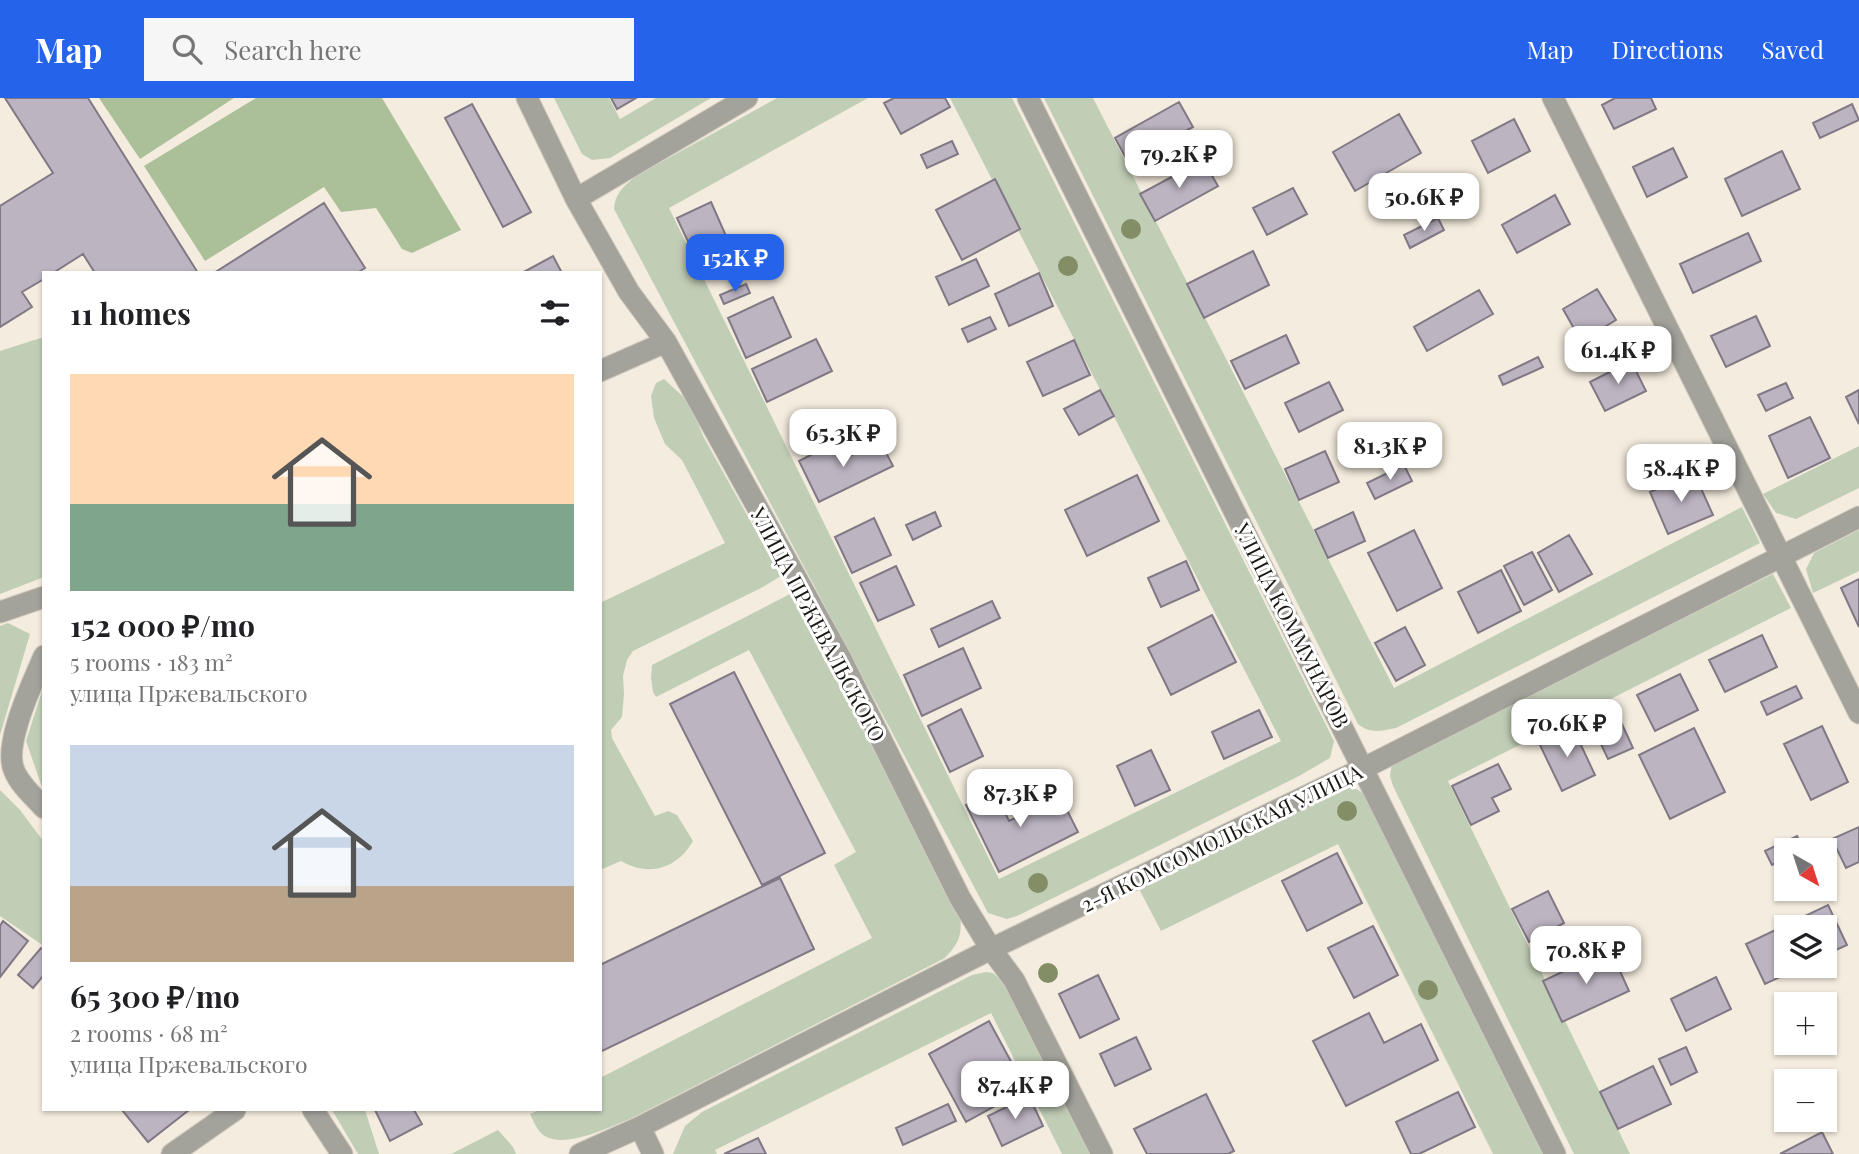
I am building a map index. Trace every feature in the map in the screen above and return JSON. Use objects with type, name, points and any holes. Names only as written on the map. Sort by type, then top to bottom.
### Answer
[{"type":"street","name":"УЛИЦА ПРЖЕВАЛЬСКОГО","points":[[527,98],[576,199],[629,292],[666,342],[840,657],[960,898],[990,949],[1014,980],[1102,1154]]},
{"type":"street","points":[[576,199],[747,98]]},
{"type":"street","name":"УЛИЦА КОММУНАРОВ","points":[[1028,98],[1555,1154]]},
{"type":"street","points":[[1553,98],[1859,713]]},
{"type":"street","points":[[602,370],[666,342]]},
{"type":"street","name":"2-Я КОМСОМОЛЬСКАЯ УЛИЦА","points":[[580,1154],[640,1127],[990,949],[1364,768],[1859,517]]},
{"type":"street","points":[[0,612],[42,598]]},
{"type":"street","points":[[42,661],[23,706],[13,742],[13,769],[42,805]]},
{"type":"street","points":[[172,1154],[233,1111]]},
{"type":"street","points":[[314,1111],[342,1154]]},
{"type":"street","points":[[640,1127],[653,1154]]},
{"type":"green space","points":[[99,98],[234,98],[140,159]]},
{"type":"green space","points":[[256,98],[382,98],[461,230],[412,253],[402,249],[376,208],[341,212],[324,187],[205,261],[144,166]]},
{"type":"green space","points":[[554,98],[609,98],[620,119],[656,98],[711,98],[610,158],[592,160],[582,154]]},
{"type":"green space","points":[[777,98],[868,98],[669,208],[999,879],[1281,741],[950,98],[1012,98],[1334,741],[1330,758],[1017,916],[1007,919],[988,913],[614,209],[618,194],[636,176]]},
{"type":"green space","points":[[1044,98],[1093,98],[1394,688],[1742,507],[1760,543],[1396,728],[1376,731],[1362,727],[1358,724]]},
{"type":"green space","points":[[42,338],[42,578],[0,594],[0,351]]},
{"type":"green space","points":[[664,379],[690,403],[703,436],[781,576],[633,651],[627,660],[623,676],[622,717],[611,730],[612,738],[655,816],[668,811],[677,815],[693,841],[679,858],[661,868],[642,869],[621,861],[602,869],[602,602],[725,543],[682,460],[665,444],[654,418],[651,396],[656,383]]},
{"type":"green space","points":[[1859,446],[1859,488],[1796,519],[1776,513],[1763,494]]},
{"type":"green space","points":[[1859,530],[1859,571],[1813,593],[1806,569],[1814,553]]},
{"type":"green space","points":[[1773,574],[1791,608],[1448,781],[1630,1154],[1574,1154],[1393,786],[1390,776],[1392,763]]},
{"type":"green space","points":[[790,594],[960,911],[960,931],[957,942],[945,958],[630,1119],[585,1136],[560,1140],[549,1138],[539,1131],[530,1114],[537,1111],[602,1111],[602,1077],[872,938],[834,865],[856,852],[749,650],[656,697],[651,678],[652,665]]},
{"type":"green space","points":[[8,623],[30,634],[0,735],[0,626]]},
{"type":"green space","points":[[42,691],[42,787],[26,741]]},
{"type":"green space","points":[[1349,785],[1363,793],[1544,1154],[1493,1154],[1338,844],[1161,931],[1139,889]]},
{"type":"green space","points":[[0,790],[20,810],[42,839],[42,945],[0,916]]},
{"type":"green space","points":[[993,973],[1004,983],[1090,1154],[1062,1154],[991,1013],[715,1150],[717,1154],[673,1154],[685,1126],[702,1112],[972,975]]},
{"type":"green space","points":[[333,1111],[365,1111],[379,1154],[358,1154]]},
{"type":"green space","points":[[498,1130],[516,1154],[451,1154]]},
{"type":"building","points":[[5,98],[88,98],[197,271],[94,271],[83,254],[56,271],[42,271],[42,280],[22,292],[32,307],[0,327],[0,206],[53,173]]},
{"type":"building","points":[[611,98],[636,98],[617,109]]},
{"type":"building","points":[[894,98],[945,98],[950,107],[901,134],[884,103]]},
{"type":"building","points":[[1615,98],[1651,98],[1656,109],[1614,129],[1602,105]]},
{"type":"building","points":[[1179,102],[1193,127],[1128,162],[1115,138]]},
{"type":"building","points":[[472,104],[531,212],[503,227],[445,118]]},
{"type":"building","points":[[1852,104],[1859,120],[1820,138],[1813,123]]},
{"type":"building","points":[[1399,114],[1421,153],[1355,191],[1333,152]]},
{"type":"building","points":[[1514,119],[1530,151],[1488,173],[1472,141]]},
{"type":"building","points":[[952,141],[958,154],[927,168],[921,155]]},
{"type":"building","points":[[1673,148],[1687,177],[1647,197],[1633,167]]},
{"type":"building","points":[[1782,151],[1800,189],[1742,216],[1725,179]]},
{"type":"building","points":[[1203,160],[1218,186],[1155,221],[1140,194]]},
{"type":"building","points":[[995,179],[1020,229],[962,260],[936,210]]},
{"type":"building","points":[[1293,188],[1307,214],[1267,235],[1253,208]]},
{"type":"building","points":[[1555,195],[1570,224],[1517,253],[1502,225]]},
{"type":"building","points":[[711,202],[730,245],[697,261],[677,218]]},
{"type":"building","points":[[324,203],[365,268],[360,271],[217,271]]},
{"type":"building","points":[[1438,218],[1444,230],[1410,248],[1404,235]]},
{"type":"building","points":[[1748,233],[1761,261],[1693,293],[1680,264]]},
{"type":"building","points":[[1253,251],[1269,285],[1204,318],[1187,284]]},
{"type":"building","points":[[553,256],[561,271],[526,271]]},
{"type":"building","points":[[976,259],[989,286],[949,305],[936,277]]},
{"type":"building","points":[[1039,273],[1053,306],[1009,326],[995,294]]},
{"type":"building","points":[[746,284],[750,293],[724,304],[720,295]]},
{"type":"building","points":[[1597,289],[1616,320],[1581,341],[1563,309]]},
{"type":"building","points":[[1479,290],[1493,314],[1427,351],[1414,327]]},
{"type":"building","points":[[773,297],[791,337],[746,358],[728,318]]},
{"type":"building","points":[[1756,316],[1770,346],[1726,367],[1711,336]]},
{"type":"building","points":[[990,317],[996,329],[968,342],[962,329]]},
{"type":"building","points":[[1286,335],[1299,363],[1245,389],[1231,361]]},
{"type":"building","points":[[816,339],[832,371],[767,402],[752,369]]},
{"type":"building","points":[[1074,340],[1090,375],[1043,396],[1027,362]]},
{"type":"building","points":[[1538,357],[1543,367],[1503,385],[1499,376]]},
{"type":"building","points":[[1631,361],[1646,391],[1605,411],[1590,382]]},
{"type":"building","points":[[1329,382],[1343,410],[1299,432],[1285,403]]},
{"type":"building","points":[[1786,383],[1793,398],[1766,411],[1758,395]]},
{"type":"building","points":[[1100,390],[1114,416],[1079,435],[1064,409]]},
{"type":"building","points":[[1859,390],[1859,424],[1846,397]]},
{"type":"building","points":[[1810,417],[1830,458],[1788,478],[1769,436]]},
{"type":"building","points":[[880,441],[893,466],[819,502],[799,461],[836,442],[844,459]]},
{"type":"building","points":[[1325,451],[1339,482],[1299,500],[1285,469]]},
{"type":"building","points":[[1404,465],[1412,481],[1375,499],[1367,483]]},
{"type":"building","points":[[1694,473],[1713,515],[1668,534],[1650,492]]},
{"type":"building","points":[[1137,475],[1159,521],[1087,556],[1065,510]]},
{"type":"building","points":[[935,512],[941,526],[913,540],[906,525]]},
{"type":"building","points":[[1353,512],[1365,541],[1328,558],[1315,530]]},
{"type":"building","points":[[874,518],[891,555],[852,573],[835,537]]},
{"type":"building","points":[[1414,530],[1442,588],[1397,611],[1368,553]]},
{"type":"building","points":[[1569,535],[1592,574],[1559,592],[1538,553]]},
{"type":"building","points":[[1532,552],[1552,590],[1524,605],[1504,566]]},
{"type":"building","points":[[1186,561],[1199,590],[1161,607],[1148,578]]},
{"type":"building","points":[[896,566],[914,605],[878,621],[860,583]]},
{"type":"building","points":[[1501,570],[1521,611],[1478,633],[1458,592]]},
{"type":"building","points":[[1859,579],[1859,627],[1841,588]]},
{"type":"building","points":[[992,601],[1000,618],[939,647],[931,629]]},
{"type":"building","points":[[1212,615],[1236,662],[1171,695],[1148,648]]},
{"type":"building","points":[[1405,627],[1425,665],[1396,681],[1375,643]]},
{"type":"building","points":[[1762,635],[1777,667],[1725,692],[1709,660]]},
{"type":"building","points":[[963,648],[981,688],[922,716],[904,675]]},
{"type":"building","points":[[734,672],[825,853],[762,885],[670,704]]},
{"type":"building","points":[[1680,674],[1698,710],[1655,731],[1637,695]]},
{"type":"building","points":[[1796,686],[1802,698],[1767,715],[1761,702]]},
{"type":"building","points":[[961,709],[983,756],[950,772],[928,726]]},
{"type":"building","points":[[1615,709],[1633,748],[1608,759],[1590,721]]},
{"type":"building","points":[[1259,710],[1272,737],[1224,759],[1212,732]]},
{"type":"building","points":[[1572,726],[1595,775],[1562,791],[1539,743]]},
{"type":"building","points":[[1822,726],[1848,782],[1811,800],[1784,744]]},
{"type":"building","points":[[1694,728],[1725,792],[1670,819],[1639,755]]},
{"type":"building","points":[[1151,750],[1170,790],[1135,806],[1117,766]]},
{"type":"building","points":[[1498,764],[1511,789],[1492,798],[1499,811],[1471,825],[1452,786]]},
{"type":"building","points":[[995,791],[1009,821],[1060,796],[1078,832],[999,872],[966,805]]},
{"type":"building","points":[[1859,827],[1859,862],[1846,868],[1838,851],[1838,838],[1834,838]]},
{"type":"building","points":[[1774,847],[1774,864],[1772,865],[1765,851]]},
{"type":"building","points":[[1337,853],[1362,903],[1307,931],[1282,881]]},
{"type":"building","points":[[780,878],[814,949],[602,1051],[602,964]]},
{"type":"building","points":[[1548,891],[1564,923],[1529,942],[1512,909]]},
{"type":"building","points":[[1828,905],[1833,915],[1807,915]]},
{"type":"building","points":[[3,921],[28,941],[0,977],[0,926]]},
{"type":"building","points":[[1837,924],[1847,945],[1837,950]]},
{"type":"building","points":[[1373,926],[1398,975],[1354,998],[1328,948]]},
{"type":"building","points":[[1774,931],[1774,978],[1778,978],[1765,984],[1746,944]]},
{"type":"building","points":[[42,949],[42,977],[33,988],[18,975]]},
{"type":"building","points":[[1610,949],[1629,991],[1562,1022],[1543,981]]},
{"type":"building","points":[[1098,975],[1119,1019],[1080,1038],[1059,994]]},
{"type":"building","points":[[1716,977],[1731,1009],[1686,1031],[1671,999]]},
{"type":"building","points":[[1369,1013],[1384,1043],[1421,1024],[1438,1060],[1346,1106],[1313,1041]]},
{"type":"building","points":[[989,1021],[1026,1089],[966,1122],[929,1054]]},
{"type":"building","points":[[1136,1037],[1151,1069],[1115,1086],[1100,1054]]},
{"type":"building","points":[[1686,1047],[1697,1072],[1671,1085],[1659,1059]]},
{"type":"building","points":[[1653,1066],[1671,1104],[1618,1129],[1600,1092]]},
{"type":"building","points":[[1458,1092],[1475,1127],[1419,1154],[1411,1154],[1396,1122]]},
{"type":"building","points":[[1206,1094],[1234,1151],[1228,1154],[1147,1154],[1134,1129]]},
{"type":"building","points":[[1029,1096],[1043,1126],[1002,1146],[988,1116]]},
{"type":"building","points":[[948,1104],[956,1121],[903,1145],[896,1128]]},
{"type":"building","points":[[123,1111],[188,1111],[148,1142]]},
{"type":"building","points":[[375,1111],[415,1111],[422,1124],[390,1141]]},
{"type":"building","points":[[1822,1132],[1833,1154],[1780,1154]]},
{"type":"building","points":[[758,1138],[766,1154],[724,1154]]}]
